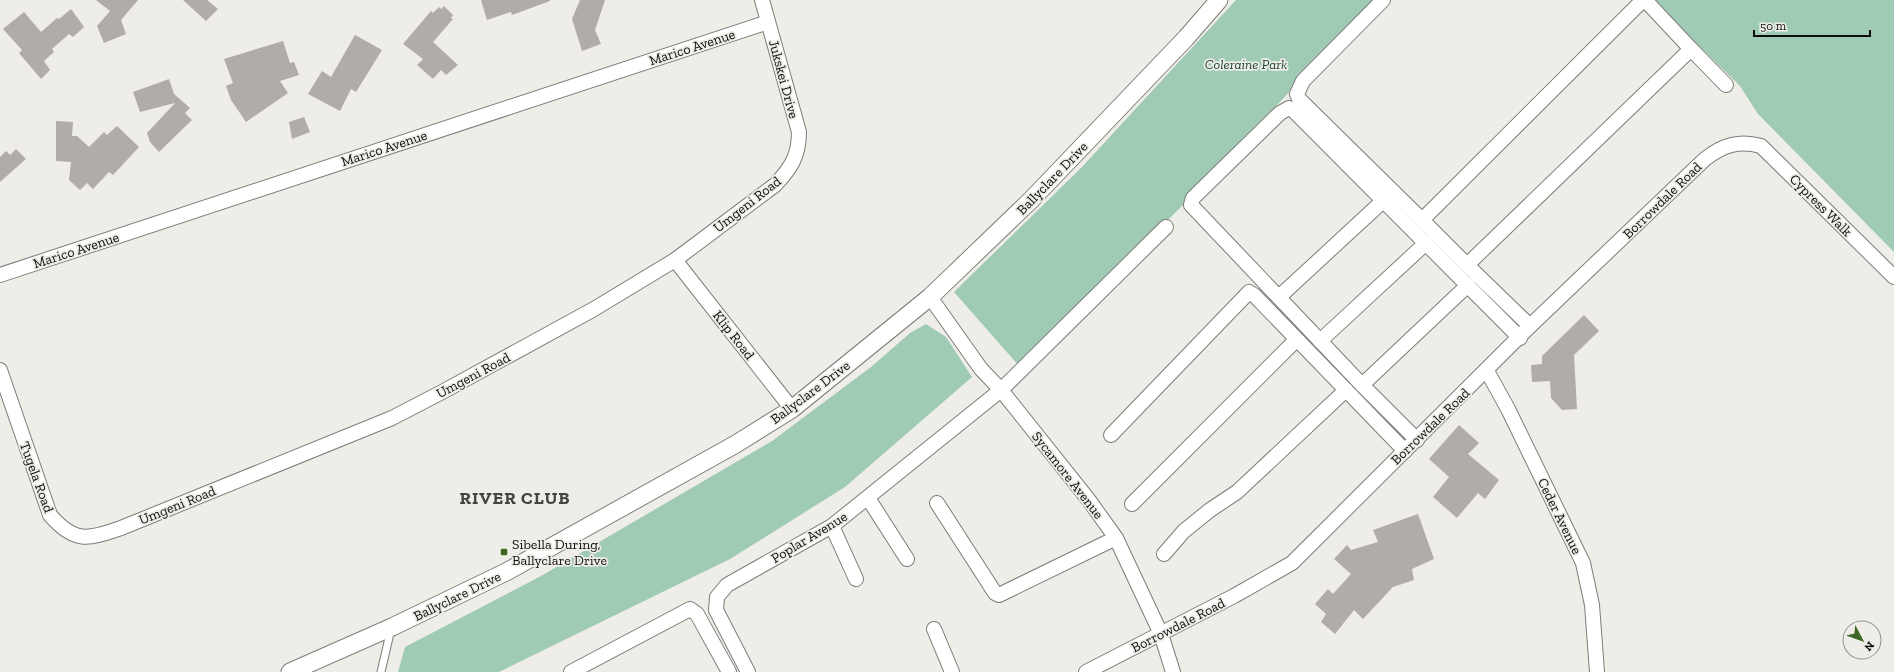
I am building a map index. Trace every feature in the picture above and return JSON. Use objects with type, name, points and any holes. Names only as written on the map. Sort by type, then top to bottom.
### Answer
[{"type":"street","name":"Jukskei Drive","points":[[762,0],[798,132],[799,144],[796,158]]},
{"type":"street","name":"Ballyclare Drive","points":[[290,672],[392,627],[506,572],[736,444],[792,409],[930,297],[1031,200],[1186,38],[1219,0]]},
{"type":"street","points":[[1383,0],[1304,82],[1298,94],[1299,99],[1530,326]]},
{"type":"street","points":[[1422,220],[1644,0],[1726,85]]},
{"type":"street","name":"Marico Avenue","points":[[0,275],[768,22]]},
{"type":"street","points":[[1467,265],[1691,49]]},
{"type":"street","points":[[1417,440],[1362,385],[1190,203],[1193,198],[1280,113],[1289,108],[1293,110],[1384,200],[1520,338]]},
{"type":"street","name":"Cypress Walk","points":[[1744,143],[1761,146],[1894,277]]},
{"type":"street","name":"Borrowdale Road","points":[[1086,672],[1234,596],[1292,563],[1520,338],[1530,326],[1705,159],[1718,149],[1744,143]]},
{"type":"street","name":"Umgeni Road","points":[[114,530],[392,418],[594,309],[675,260],[775,185],[786,174],[796,158]]},
{"type":"street","points":[[1279,297],[1384,200]]},
{"type":"street","name":"Poplar Avenue","points":[[748,672],[716,610],[717,597],[727,585],[832,526],[1001,390],[1166,227]]},
{"type":"street","points":[[1320,341],[1426,243]]},
{"type":"street","name":"Klip Road","points":[[675,260],[792,409]]},
{"type":"street","points":[[1362,385],[1468,285]]},
{"type":"street","points":[[1111,435],[1247,292],[1254,295],[1405,451]]},
{"type":"street","name":"Sycamore Avenue","points":[[930,297],[981,369],[1001,390],[1088,499],[1116,538],[1161,634],[1173,672]]},
{"type":"street","points":[[1132,504],[1296,340]]},
{"type":"street","name":"Tugela Road","points":[[0,370],[50,515],[61,528],[81,537],[92,538],[114,530]]},
{"type":"street","name":"Ceder Avenue","points":[[1487,370],[1508,409],[1583,563],[1592,605],[1597,672]]},
{"type":"street","points":[[1164,554],[1184,531],[1210,510],[1236,492],[1346,390]]},
{"type":"street","points":[[868,498],[907,560]]},
{"type":"street","points":[[937,504],[995,593],[999,595],[1116,538]]},
{"type":"street","points":[[832,526],[856,579]]},
{"type":"street","points":[[571,672],[690,609],[697,614],[729,672]]},
{"type":"street","points":[[934,629],[952,672]]},
{"type":"lane","points":[[381,672],[392,627]]},
{"type":"green space","name":"Coleraine Park","points":[[1236,0],[1376,0],[1178,210],[1019,366],[954,292],[1082,167]]},
{"type":"green space","points":[[1652,0],[1894,0],[1894,252],[1758,114],[1740,86]]},
{"type":"green space","points":[[926,324],[946,337],[972,377],[845,487],[730,559],[499,672],[398,672],[405,647],[541,576],[772,441],[871,367],[910,333]]},
{"type":"building","points":[[96,0],[138,0],[121,20],[126,34],[104,43],[97,26],[110,11]]},
{"type":"building","points":[[183,0],[207,0],[218,9],[206,21]]},
{"type":"building","points":[[481,0],[550,1],[512,15],[511,12],[487,20]]},
{"type":"building","points":[[580,0],[605,0],[595,30],[601,44],[582,51],[572,19]]},
{"type":"building","points":[[444,6],[453,15],[451,18],[453,19],[433,42],[458,65],[446,75],[441,70],[433,79],[417,65],[423,59],[403,44],[431,11],[433,13],[439,7],[441,9]]},
{"type":"building","points":[[71,9],[84,27],[73,37],[69,34],[52,49],[54,52],[44,61],[50,70],[41,79],[19,53],[22,50],[3,29],[24,12],[41,32],[57,18],[59,19]]},
{"type":"building","points":[[355,35],[382,50],[356,92],[351,89],[340,111],[308,94],[322,71],[331,77]]},
{"type":"building","points":[[283,41],[290,63],[294,62],[299,75],[280,81],[288,93],[246,122],[231,100],[226,86],[233,83],[224,59]]},
{"type":"building","points":[[169,79],[174,94],[190,108],[185,113],[192,120],[159,152],[150,142],[147,133],[175,103],[140,112],[133,92]]},
{"type":"building","points":[[304,117],[310,132],[292,139],[289,122]]},
{"type":"building","points":[[56,121],[73,122],[72,136],[77,136],[89,147],[104,132],[107,135],[117,126],[139,147],[113,175],[109,172],[93,189],[87,183],[80,190],[69,180],[71,162],[56,161]]},
{"type":"building","points":[[16,149],[26,159],[0,182],[0,157],[6,151],[10,155]]},
{"type":"building","points":[[1584,315],[1599,331],[1574,355],[1577,409],[1562,410],[1551,398],[1550,381],[1532,382],[1531,365],[1542,364],[1542,356]]},
{"type":"building","points":[[1459,425],[1479,443],[1468,454],[1499,480],[1485,499],[1478,493],[1457,518],[1433,497],[1449,477],[1429,459]]},
{"type":"building","points":[[1418,514],[1434,559],[1412,569],[1414,580],[1393,587],[1363,619],[1354,610],[1335,634],[1321,622],[1326,614],[1315,604],[1328,589],[1333,594],[1351,574],[1334,559],[1347,545],[1351,550],[1378,542],[1373,530]]},
{"type":"place","name":"Sibella During, Ballyclare Drive","points":[[504,552]]},
{"type":"district","name":"RIVER CLUB","points":[[515,498]]}]
